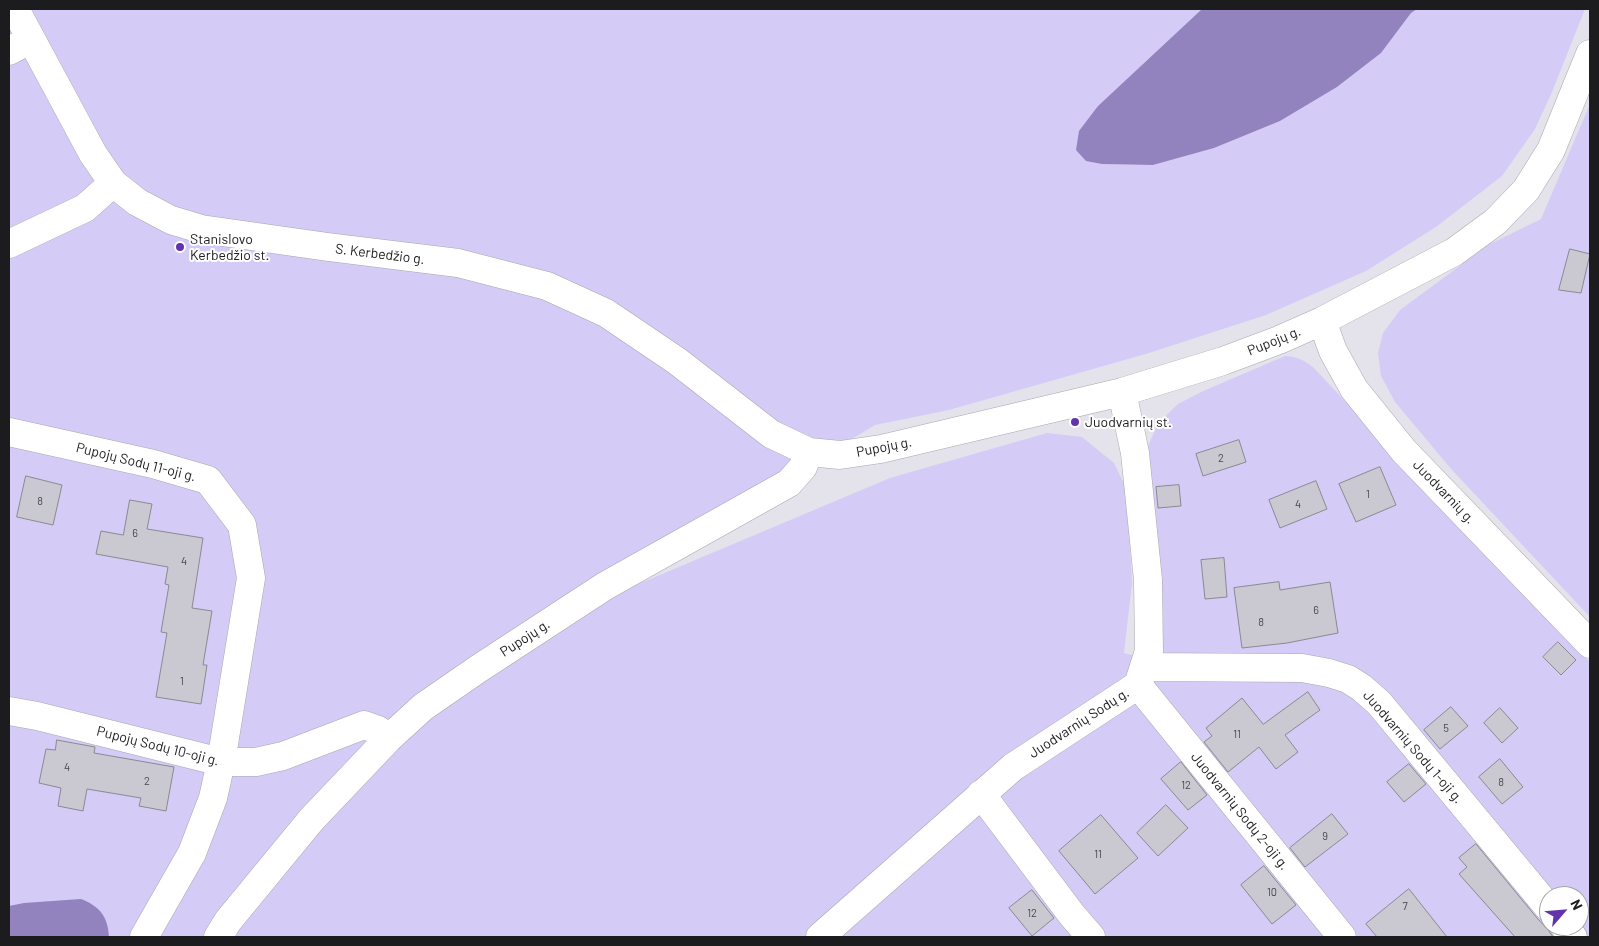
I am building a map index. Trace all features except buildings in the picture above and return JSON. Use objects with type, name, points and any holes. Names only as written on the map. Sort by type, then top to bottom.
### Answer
[{"type":"street","name":"S. Kerbedžio g.","points":[[15,9],[20,45],[113,183],[137,202],[171,220],[202,229],[458,263],[547,286],[606,312],[677,361],[771,434],[809,452]]},
{"type":"street","name":"Pupojų g.","points":[[218,937],[228,921],[310,820],[388,739],[431,702],[478,668],[605,586],[789,482],[804,467],[809,452],[840,455],[881,449],[1122,392],[1223,361],[1279,340],[1322,321],[1454,252],[1495,222],[1526,190],[1551,150],[1590,54]]},
{"type":"street","points":[[9,244],[86,208],[113,183]]},
{"type":"street","name":"Juodvarnių g.","points":[[1322,321],[1333,352],[1354,389],[1398,443],[1590,644]]},
{"type":"street","points":[[1122,392],[1135,453],[1148,580],[1149,651],[1141,676]]},
{"type":"street","name":"Pupojų Sodų 11-oji g.","points":[[9,432],[153,464],[208,480],[242,525],[251,578],[221,762],[213,798],[192,853],[144,937]]},
{"type":"street","name":"Juodvarnių Sodų 1-oji g.","points":[[1141,676],[1302,668],[1348,679],[1379,703],[1539,896]]},
{"type":"street","name":"Juodvarnių Sodų g.","points":[[830,934],[1012,767],[1141,676]]},
{"type":"street","name":"Juodvarnių Sodų 2-oji g.","points":[[1141,676],[1342,937]]},
{"type":"street","name":"Pupojų Sodų 10-oji g.","points":[[9,711],[37,716],[221,762],[256,762],[283,756],[364,725],[378,730],[388,739]]},
{"type":"street","points":[[981,794],[1072,915],[1091,937]]},
{"type":"shaded area","points":[[9,9],[1202,9],[1098,106],[1102,164],[1153,165],[1214,148],[1280,121],[1337,87],[1381,53],[1411,13],[1417,9],[1585,9],[1535,129],[1502,176],[1436,227],[1366,271],[1266,315],[1149,353],[949,410],[875,425],[622,560],[636,585],[890,478],[1047,433],[1082,437],[1114,463],[1127,490],[1132,583],[1124,653],[1152,660],[1146,451],[1158,423],[1178,404],[1201,392],[1285,356],[1300,359],[1313,367],[1590,662],[1590,937],[9,937]]},
{"type":"shaded area","points":[[1202,9],[1417,9],[1411,13],[1381,53],[1337,87],[1280,121],[1214,148],[1153,165],[1102,164],[1086,161],[1076,150],[1079,131],[1098,106]]},
{"type":"shaded area","points":[[1590,104],[1590,617],[1452,470],[1395,402],[1381,376],[1378,353],[1383,333],[1400,310],[1488,245],[1541,219]]},
{"type":"shaded area","points":[[81,899],[93,905],[101,913],[107,923],[109,937],[9,937],[9,906],[24,903]]},
{"type":"place","name":"Stanislovo Kerbedžio st.","points":[[180,247]]},
{"type":"place","name":"Juodvarnių st.","points":[[1075,422]]}]
